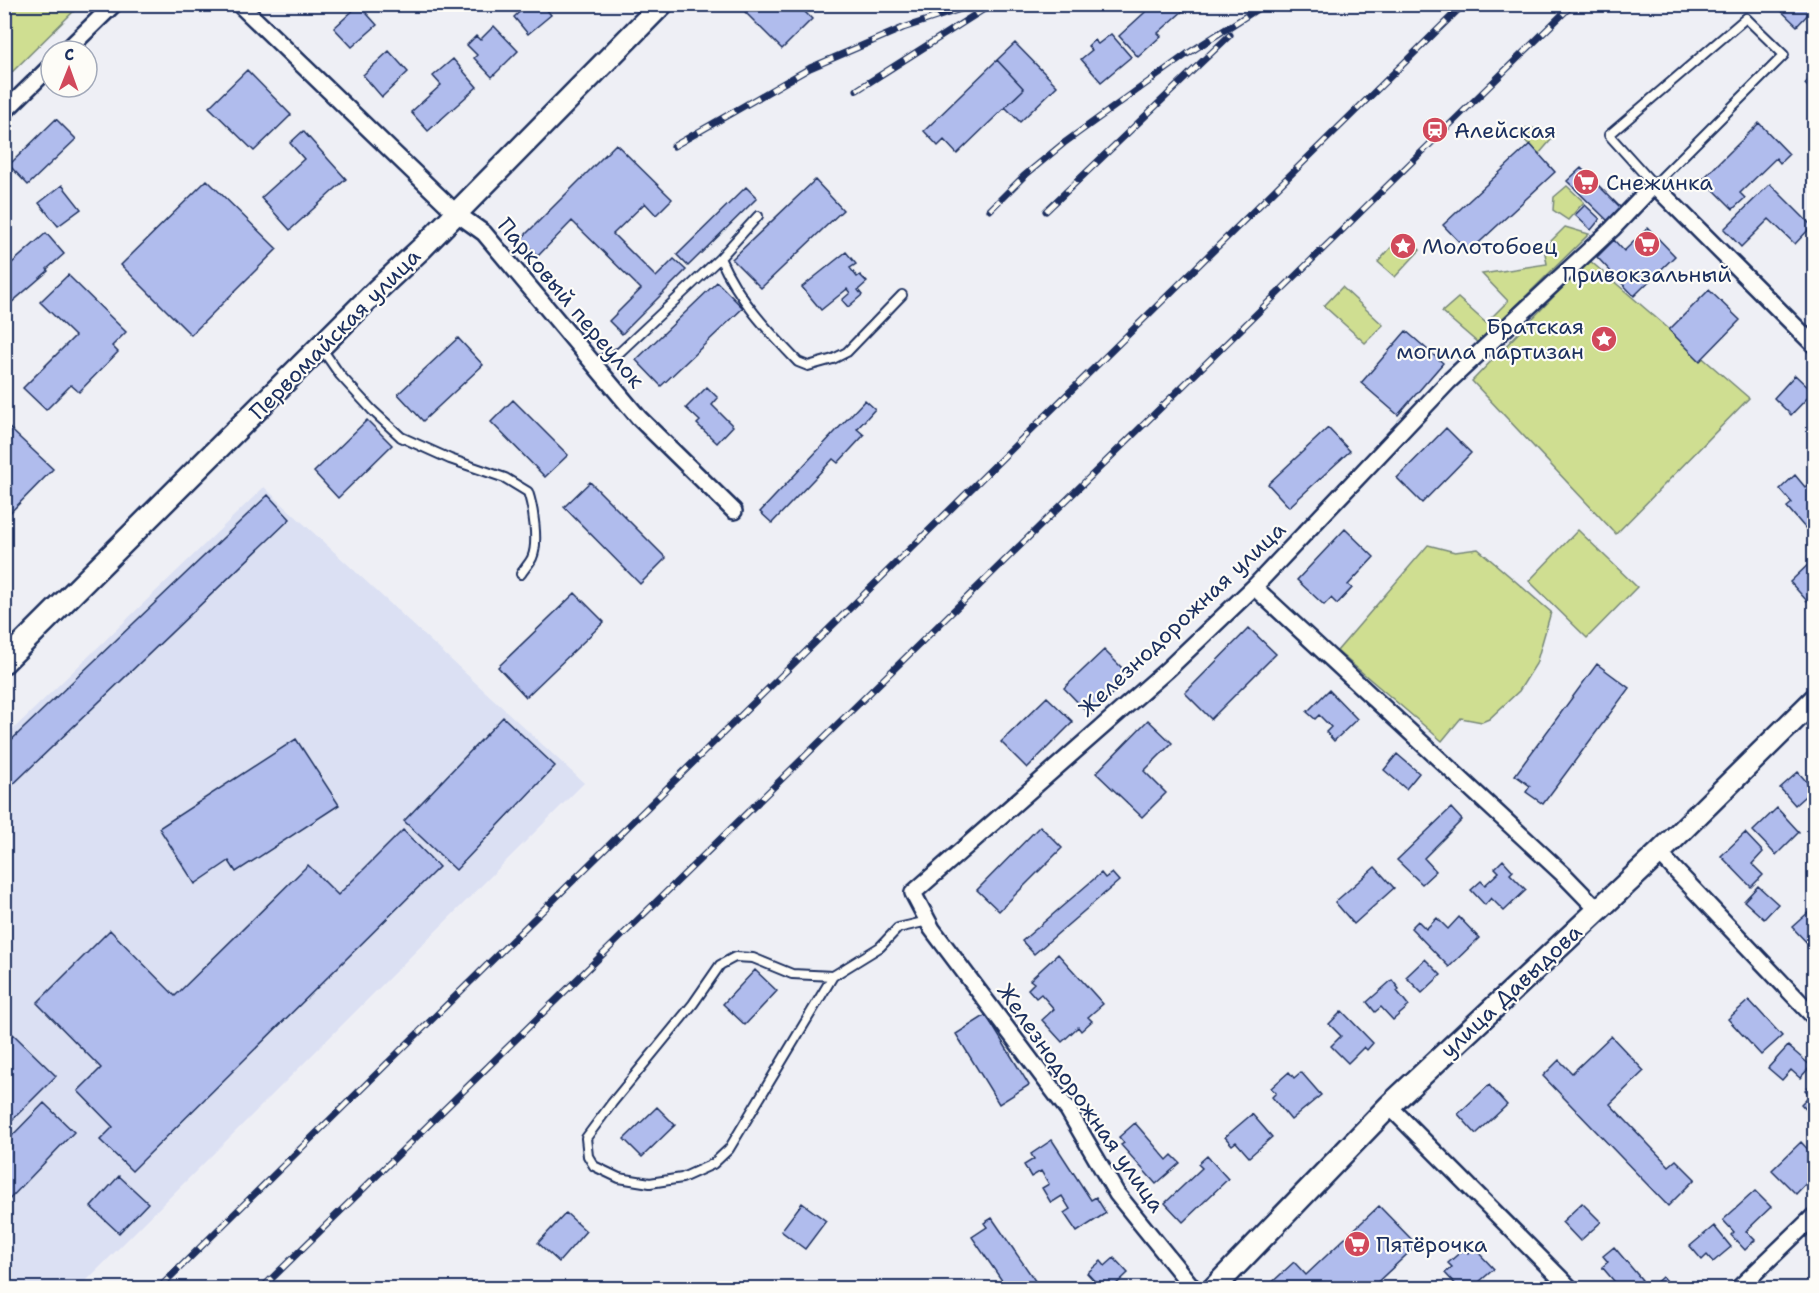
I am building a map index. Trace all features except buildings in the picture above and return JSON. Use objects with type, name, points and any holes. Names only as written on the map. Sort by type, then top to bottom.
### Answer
[{"type":"main road","name":"Первомайская улица","points":[[4,662],[456,213],[662,4]]},
{"type":"main road","name":"улица Давыдова","points":[[1214,1288],[1389,1106],[1659,853],[1815,700]]},
{"type":"street","points":[[78,39],[114,4]]},
{"type":"street","name":"Парковый переулок","points":[[239,4],[456,213],[484,233],[639,418],[734,511]]},
{"type":"street","points":[[4,112],[39,78]]},
{"type":"street","points":[[1654,185],[1815,345]]},
{"type":"street","name":"Железнодорожная улица","points":[[1193,1288],[1117,1194],[1068,1110],[932,929],[913,893],[1167,670],[1254,587],[1448,382],[1612,229],[1654,185]]},
{"type":"street","points":[[1254,587],[1564,875],[1598,910]]},
{"type":"street","points":[[1659,853],[1815,1017]]},
{"type":"street","points":[[1389,1106],[1570,1288]]},
{"type":"street","points":[[1739,1288],[1815,1216]]},
{"type":"lane","points":[[1746,18],[1784,55],[1654,185],[1609,135],[1746,18]]},
{"type":"lane","points":[[592,363],[620,352],[720,258],[758,216]]},
{"type":"lane","points":[[720,258],[728,276],[754,314],[798,362],[808,366],[833,359],[847,352],[902,294]]},
{"type":"lane","points":[[321,348],[340,375],[401,437],[450,459],[505,478],[528,492],[534,516],[535,534],[533,556],[521,574]]},
{"type":"lane","points":[[833,976],[792,974],[753,957],[735,957],[720,965],[693,1004],[612,1102],[586,1138],[588,1156],[594,1166],[619,1178],[650,1183],[682,1178],[713,1164],[729,1149],[833,976],[880,947],[898,928],[928,921]]},
{"type":"shaded area","points":[[264,487],[584,783],[79,1288],[5,1288],[5,737]]},
{"type":"green space","points":[[5,4],[80,4],[46,39],[39,39],[39,45],[5,79]]},
{"type":"green space","points":[[1526,128],[1540,129],[1551,140],[1539,154],[1519,135]]},
{"type":"green space","points":[[1567,186],[1584,202],[1568,220],[1553,210],[1554,197]]},
{"type":"green space","points":[[1565,227],[1589,234],[1478,343],[1442,312],[1458,298],[1486,323],[1508,301],[1482,274],[1547,264],[1544,248]]},
{"type":"green space","points":[[1403,234],[1420,250],[1395,277],[1378,262]]},
{"type":"green space","points":[[1589,260],[1749,398],[1616,534],[1472,381]]},
{"type":"green space","points":[[1342,287],[1383,325],[1365,343],[1324,306]]},
{"type":"green space","points":[[1578,530],[1637,587],[1587,638],[1529,581]]},
{"type":"green space","points":[[1428,545],[1455,552],[1478,549],[1551,612],[1536,664],[1519,691],[1489,719],[1482,722],[1461,718],[1442,741],[1337,651]]},
{"type":"railway","points":[[674,146],[810,68],[903,28],[976,4]]},
{"type":"railway","points":[[857,90],[992,4]]},
{"type":"railway","points":[[990,210],[1024,176],[1064,143],[1187,54],[1265,4]]},
{"type":"railway","points":[[159,1288],[1464,4]]},
{"type":"railway","points":[[262,1288],[1573,4]]},
{"type":"railway","points":[[1046,211],[1230,35]]},
{"type":"place","name":"Алейская","points":[[1435,130]]},
{"type":"place","name":"Снежинка","points":[[1586,182]]},
{"type":"place","name":"Привокзальный","points":[[1647,244]]},
{"type":"place","name":"Молотобоец","points":[[1403,246]]},
{"type":"place","name":"Братская могила партизан","points":[[1604,339]]},
{"type":"place","name":"Пятёрочка","points":[[1357,1244]]}]
